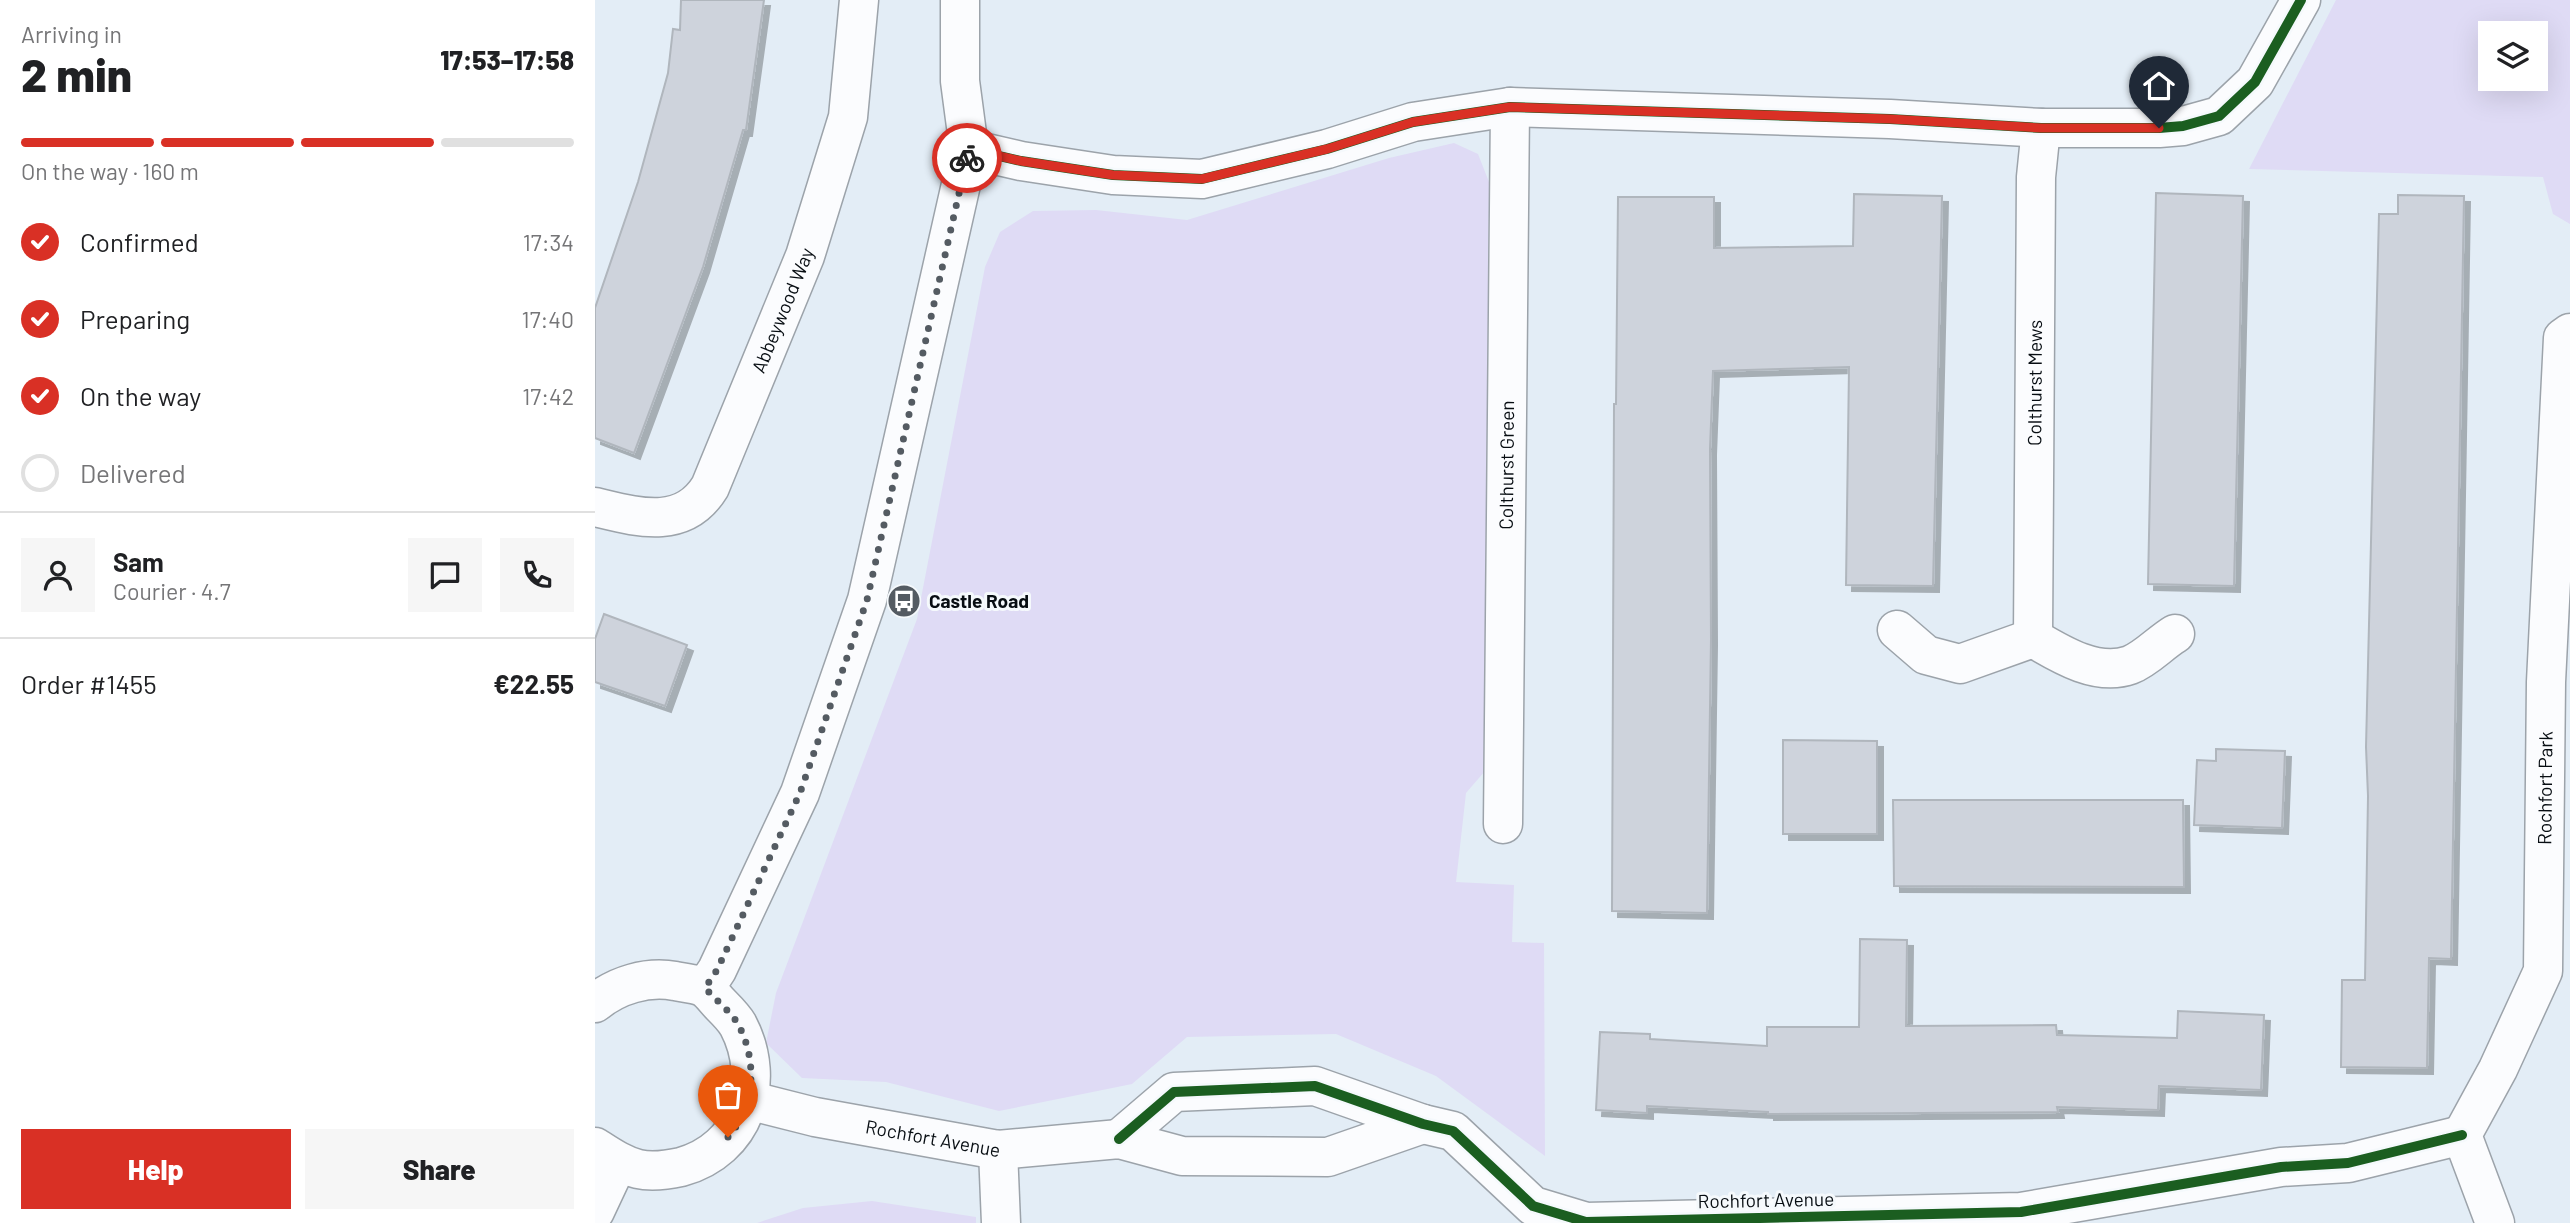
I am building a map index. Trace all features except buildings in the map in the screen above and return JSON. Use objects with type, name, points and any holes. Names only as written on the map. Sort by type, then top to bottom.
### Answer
[{"type":"street","name":"Abbeywood Way","points":[[595,507],[639,518],[665,517],[700,503],[710,487],[805,256],[848,117],[859,0]]},
{"type":"street","points":[[705,988],[717,970],[800,793],[867,600],[969,149],[960,81],[960,0]]},
{"type":"street","points":[[969,149],[1021,161],[1113,175],[1202,179],[1327,149],[1413,122],[1510,107],[1890,119],[2041,128],[2183,126],[2219,116],[2255,82],[2301,0]]},
{"type":"street","name":"Colthurst Green","points":[[1503,824],[1510,107]]},
{"type":"street","name":"Colthurst Mews","points":[[2033,638],[2036,177],[2041,128]]},
{"type":"street","name":"Rochfort Park","points":[[2462,1135],[2498,1069],[2543,971],[2546,681],[2563,338],[2570,333]]},
{"type":"street","points":[[1897,630],[1926,655],[1960,664],[2033,638],[2064,656],[2103,669],[2130,665],[2175,634]]},
{"type":"street","points":[[595,1003],[608,992],[636,982],[667,980],[705,988],[737,1023],[748,1047],[752,1074],[748,1100],[737,1126],[719,1148],[695,1163],[668,1170],[640,1169],[606,1154],[595,1211]]},
{"type":"street","name":"Rochfort Avenue","points":[[1119,1139],[1174,1092],[1315,1086],[1423,1124],[1453,1131],[1533,1215],[1586,1222],[2023,1218],[2281,1167],[2348,1163],[2462,1135]]},
{"type":"street","name":"Rochfort Avenue","points":[[748,1100],[815,1117],[998,1150],[1119,1139],[1182,1156],[1328,1157],[1423,1124]]},
{"type":"street","points":[[2462,1135],[2495,1223]]},
{"type":"street","points":[[998,1150],[1001,1223]]},
{"type":"shaded area","points":[[2336,0],[2570,0],[2570,224],[2553,214],[2543,177],[2249,169]]},
{"type":"shaded area","points":[[1454,143],[1478,154],[1489,182],[1485,771],[1466,793],[1456,882],[1514,885],[1512,942],[1544,943],[1545,1156],[1436,1076],[1336,1034],[1187,1037],[1132,1084],[999,1111],[886,1082],[802,1078],[766,1043],[776,993],[917,619],[985,267],[1000,232],[1033,211],[1096,210],[1187,220],[1389,158]]},
{"type":"shaded area","points":[[872,1201],[976,1217],[976,1223],[757,1223],[803,1208]]},
{"type":"cycle path","points":[[969,149],[1021,161],[1113,175],[1202,179],[1327,149],[1413,122],[1510,107],[1890,119],[2041,128],[2183,126],[2219,116],[2255,82],[2301,0]]},
{"type":"cycle path","points":[[1119,1139],[1174,1092],[1315,1086],[1423,1124],[1453,1131],[1533,1206],[1586,1222],[2021,1212],[2281,1167],[2348,1163],[2462,1135]]},
{"type":"way so far","points":[[728,1137],[737,1126],[748,1100],[752,1074],[748,1047],[737,1023],[705,988],[717,970],[800,793],[867,600],[967,158]]},
{"type":"place","name":"Castle Road","points":[[904,601]]},
{"type":"route","points":[[967,158],[969,149],[1021,161],[1113,175],[1202,179],[1327,149],[1413,122],[1510,107],[1890,119],[2041,128],[2159,128]]}]
